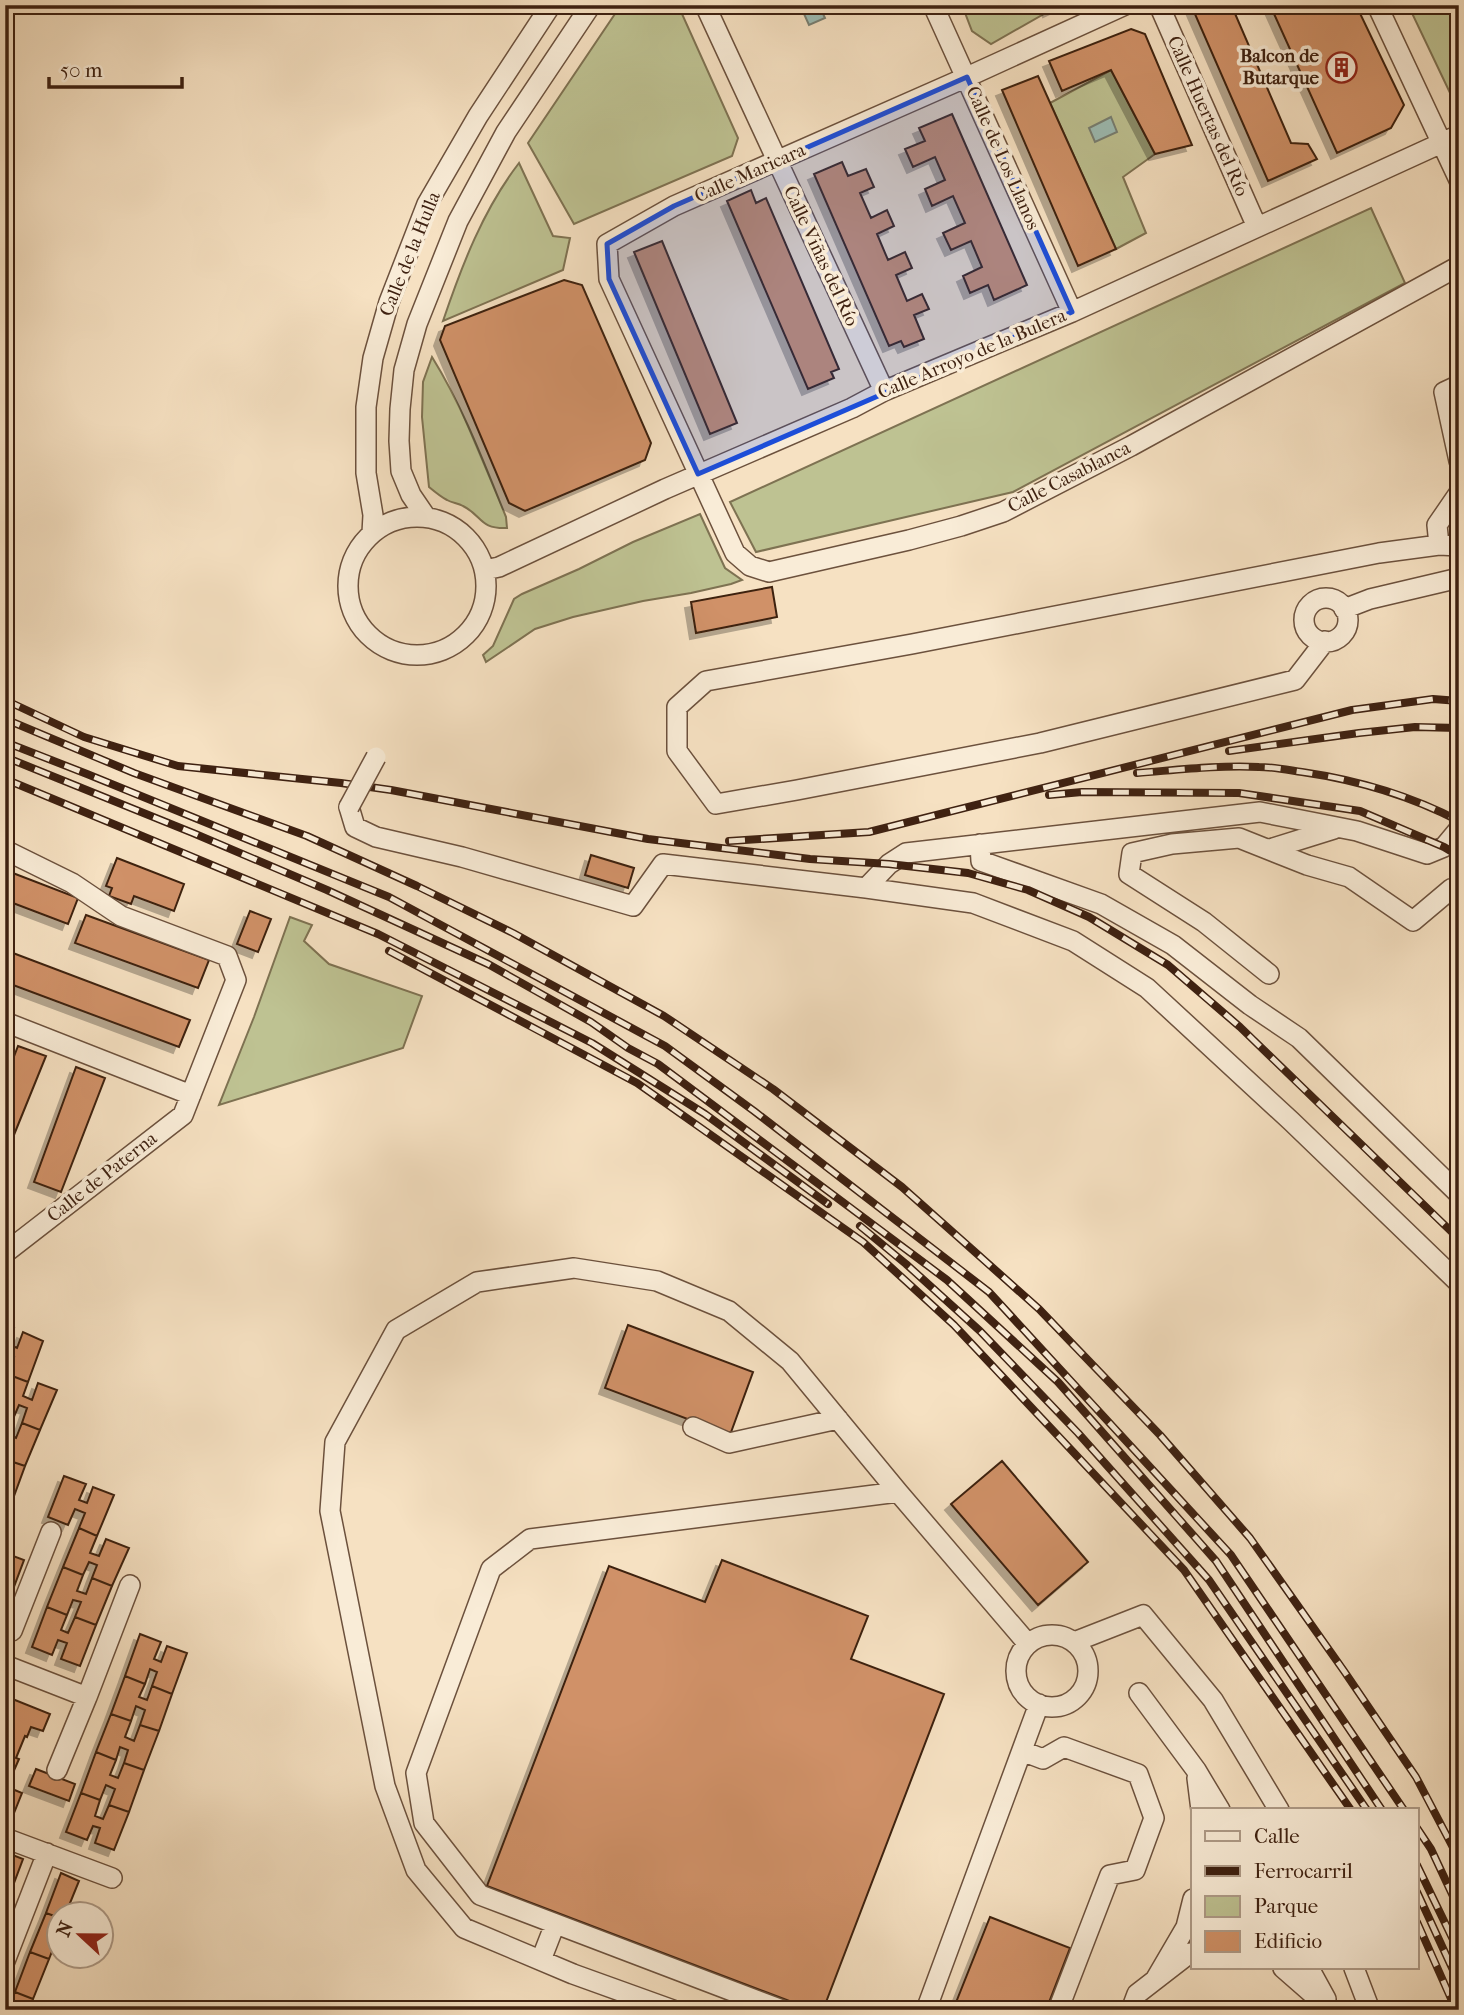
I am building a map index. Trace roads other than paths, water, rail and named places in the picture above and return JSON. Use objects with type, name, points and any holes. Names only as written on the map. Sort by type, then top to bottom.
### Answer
[{"type":"street","name":"Calle de la Hulla","points":[[372,533],[373,515],[366,474],[366,407],[373,358],[389,302],[427,204],[478,116],[551,5]]},
{"type":"street","name":"Calle de la Hulla","points":[[426,517],[411,495],[401,471],[399,441],[404,370],[417,324],[458,221],[506,132],[591,5]]},
{"type":"street","name":"Calle Viñas del Río","points":[[705,5],[884,391]]},
{"type":"street","name":"Calle de Los Llanos","points":[[933,5],[1072,312]]},
{"type":"street","name":"Calle Maricara","points":[[698,474],[609,279],[607,244],[674,206],[967,78],[1125,5]]},
{"type":"street","name":"Calle Huertas del Río","points":[[1159,5],[1257,227]]},
{"type":"street","points":[[1377,5],[1459,180]]},
{"type":"street","name":"Calle Arroyo de la Bulera","points":[[485,570],[499,567],[698,474],[852,408],[884,391],[1072,312],[1459,135]]},
{"type":"street","name":"Calle Casablanca","points":[[698,474],[735,553],[750,566],[769,572],[961,526],[1003,512],[1120,452],[1459,267]]},
{"type":"street","points":[[1459,385],[1444,392],[1459,461]]},
{"type":"street","points":[[1439,545],[1437,525],[1459,493]]},
{"type":"street","points":[[407,517],[426,517],[447,523],[464,535],[477,551],[485,570],[486,594],[480,616],[466,635],[447,649],[425,655],[401,654],[380,645],[364,631],[353,612],[348,591],[350,569],[358,549],[372,533],[407,517]]},
{"type":"street","points":[[1325,641],[1295,680],[1040,743],[716,804],[677,751],[677,707],[706,681],[912,644],[1379,553],[1439,545],[1459,546]]},
{"type":"street","points":[[1344,609],[1370,599],[1459,578]]},
{"type":"street","points":[[1322,597],[1339,601],[1349,616],[1345,633],[1330,642],[1325,641],[1313,639],[1303,624],[1307,607],[1322,597]]},
{"type":"street","points":[[376,757],[349,807],[355,827],[376,837],[462,857],[633,906],[663,864],[866,888],[973,904],[1073,941],[1147,988],[1291,1121],[1459,1283]]},
{"type":"street","points":[[866,888],[889,864],[906,853],[1260,812],[1357,831],[1427,854],[1444,846],[1459,829]]},
{"type":"street","points":[[1270,849],[1338,827]]},
{"type":"street","points":[[1269,974],[1204,922],[1129,874],[1132,853],[1172,844],[1239,838],[1307,865],[1349,877],[1413,921],[1451,889],[1459,894]]},
{"type":"street","points":[[980,844],[981,861],[1101,904],[1173,945],[1299,1038],[1459,1194]]},
{"type":"street","name":"Calle de Paterna","points":[[5,850],[72,883],[121,916],[226,956],[236,979],[183,1115],[5,1253]]},
{"type":"street","points":[[5,1022],[191,1095]]},
{"type":"street","points":[[673,2010],[464,1928],[416,1870],[385,1786],[330,1511],[335,1442],[396,1331],[477,1282],[573,1268],[657,1281],[729,1311],[790,1361],[1028,1644]]},
{"type":"street","points":[[693,1427],[729,1443],[838,1419]]},
{"type":"street","points":[[782,2010],[480,1895],[424,1823],[416,1773],[491,1569],[530,1539],[898,1492]]},
{"type":"street","points":[[7,1634],[51,1532]]},
{"type":"street","points":[[57,1769],[130,1585]]},
{"type":"street","points":[[1074,1642],[1143,1615],[1213,1700],[1278,1808]]},
{"type":"street","points":[[1051,1635],[1074,1642],[1083,1651],[1087,1678],[1074,1699],[1051,1707],[1029,1698],[1021,1689],[1017,1677],[1017,1664],[1028,1644],[1038,1637],[1051,1635]]},
{"type":"street","points":[[5,1665],[87,1697]]},
{"type":"street","points":[[1139,1693],[1196,1770],[1219,1808]]},
{"type":"street","points":[[926,2010],[1039,1704]]},
{"type":"street","points":[[1022,1751],[1043,1759],[1064,1747],[1138,1773],[1154,1818],[1135,1870],[1110,1875],[1058,2010]]},
{"type":"street","points":[[1196,1770],[1201,1808]]},
{"type":"street","points":[[5,1838],[112,1878]]},
{"type":"street","points":[[5,1961],[47,1853]]},
{"type":"street","points":[[1155,1980],[1186,1927],[1191,1907]]},
{"type":"street","points":[[541,1960],[555,1924]]},
{"type":"street","points":[[1131,2010],[1137,1994],[1191,1953]]},
{"type":"street","points":[[1284,1969],[1331,2009]]},
{"type":"street","points":[[1310,1969],[1331,2009]]},
{"type":"street","points":[[1354,1969],[1370,2010]]},
{"type":"water","points":[[800,5],[819,5],[825,18],[809,25]]},
{"type":"water","points":[[1111,117],[1117,132],[1095,142],[1089,128]]},
{"type":"railway","points":[[729,841],[869,832],[1352,710],[1433,699],[1459,701]]},
{"type":"railway","points":[[5,700],[84,737],[178,766],[391,790],[648,839],[810,859],[968,873],[1028,890],[1089,917],[1168,965],[1240,1027],[1459,1239]]},
{"type":"railway","points":[[5,719],[134,773],[307,836],[513,933],[664,1016],[773,1089],[902,1187],[1039,1309],[1160,1435],[1250,1538],[1416,1777],[1459,1859]]},
{"type":"railway","points":[[1229,751],[1415,727],[1459,728]]},
{"type":"railway","points":[[5,742],[389,897],[665,1046],[754,1111],[989,1292],[1231,1555],[1403,1808]]},
{"type":"railway","points":[[5,757],[327,890],[488,964],[591,1022],[628,1048],[658,1064],[947,1280],[1058,1382],[1216,1561],[1381,1808]]},
{"type":"railway","points":[[1137,773],[1198,768],[1264,767],[1322,775],[1382,790],[1459,821]]},
{"type":"railway","points":[[5,779],[378,934],[592,1043],[705,1114],[828,1204]]},
{"type":"railway","points":[[1049,795],[1082,792],[1239,793],[1360,811],[1459,856]]},
{"type":"railway","points":[[389,951],[637,1083],[863,1242],[954,1325],[1184,1570],[1350,1808]]},
{"type":"railway","points":[[860,1226],[980,1331],[1078,1433],[1209,1580],[1366,1808]]},
{"type":"railway","points":[[1418,1830],[1431,1849],[1459,1909]]},
{"type":"railway","points":[[1418,1867],[1459,1952]]},
{"type":"railway","points":[[1418,1894],[1459,1983]]},
{"type":"railway","points":[[1418,1924],[1456,2010]]},
{"type":"place","name":"Balcon de Butarque","points":[[1342,67]]}]
